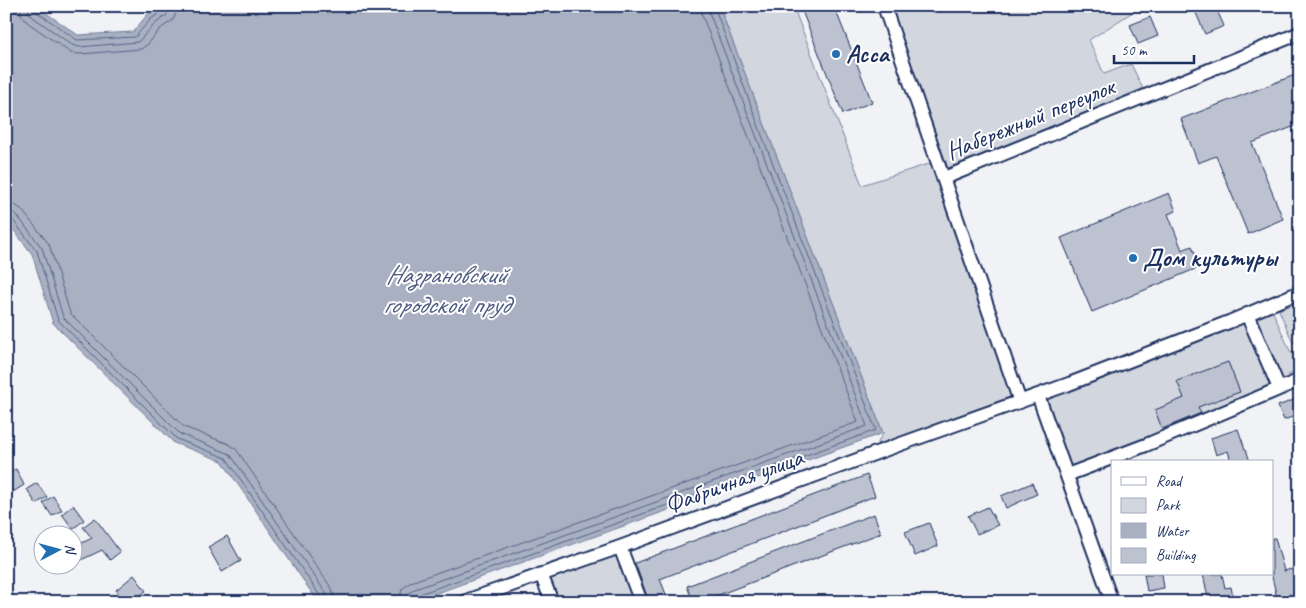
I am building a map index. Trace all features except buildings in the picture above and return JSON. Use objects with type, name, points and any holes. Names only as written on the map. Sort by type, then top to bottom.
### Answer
[{"type":"street","points":[[884,6],[1020,402]]},
{"type":"street","name":"Набережный переулок","points":[[944,178],[1300,33]]},
{"type":"street","name":"Фабричная улица","points":[[463,602],[1069,384],[1300,292]]},
{"type":"street","points":[[1246,314],[1279,388]]},
{"type":"street","points":[[1067,474],[1146,445],[1300,380]]},
{"type":"street","points":[[1038,394],[1112,602]]},
{"type":"street","points":[[620,547],[641,602]]},
{"type":"street","points":[[541,574],[552,602]]},
{"type":"green space","points":[[719,6],[793,6],[862,185],[938,161],[1020,402],[872,454],[883,433]]},
{"type":"green space","points":[[890,6],[1142,6],[1089,40],[1104,74],[1131,64],[1145,93],[949,171]]},
{"type":"green space","points":[[1300,301],[1300,341],[1293,343],[1279,310]]},
{"type":"green space","points":[[1272,310],[1291,353],[1300,349],[1300,370],[1288,375],[1292,383],[1067,475],[1038,395]]},
{"type":"green space","points":[[620,547],[641,602],[552,602],[541,574]]},
{"type":"water","name":"Назрановский городской пруд","points":[[6,6],[36,6],[78,35],[133,32],[147,15],[161,6],[719,6],[883,433],[412,602],[318,602],[222,461],[174,443],[53,323],[32,254],[6,220]]},
{"type":"place","name":"Асса","points":[[836,54]]},
{"type":"place","name":"Дом культуры","points":[[1133,258]]}]
